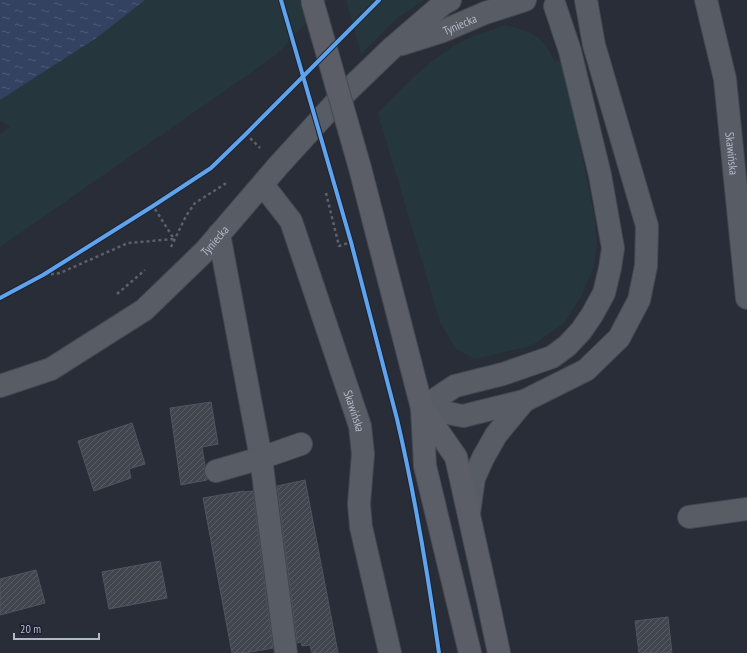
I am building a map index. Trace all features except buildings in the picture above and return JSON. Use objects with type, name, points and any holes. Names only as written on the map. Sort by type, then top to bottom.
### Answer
[{"type":"main road","points":[[312,0],[360,168],[422,408],[425,466],[470,653]]},
{"type":"main road","points":[[422,408],[456,457],[499,653]]},
{"type":"street","name":"Tyniecka","points":[[0,386],[51,369],[144,310],[205,251],[278,166],[339,99],[393,47],[443,4],[450,0]]},
{"type":"street","name":"Tyniecka","points":[[393,47],[443,31],[485,12],[525,0]]},
{"type":"street","points":[[546,3],[566,5],[579,0]]},
{"type":"street","points":[[422,408],[464,416],[524,401],[586,370],[619,338],[639,300],[646,266],[647,226],[594,45],[586,0]]},
{"type":"street","points":[[422,408],[455,386],[504,374],[552,357],[567,346],[581,331],[604,293],[613,248],[600,175],[570,52],[546,3]]},
{"type":"street","name":"Skawińska","points":[[704,4],[725,79],[747,298]]},
{"type":"street","name":"Skawińska","points":[[263,185],[291,221],[360,426],[363,454],[358,504],[361,528],[390,653]]},
{"type":"street","points":[[219,234],[261,458],[286,653]]},
{"type":"street","points":[[468,513],[474,478],[483,458],[496,435],[524,401]]},
{"type":"street","points":[[216,472],[301,444]]},
{"type":"street","points":[[689,517],[747,509]]},
{"type":"path","points":[[346,34],[379,0]]},
{"type":"path","points":[[0,298],[43,275],[211,168],[307,73]]},
{"type":"path","points":[[246,134],[263,151]]},
{"type":"path","points":[[169,250],[186,216],[195,203],[229,182]]},
{"type":"path","points":[[326,193],[339,246],[351,242]]},
{"type":"path","points":[[153,206],[174,240]]},
{"type":"path","points":[[43,275],[60,273],[128,242],[174,240]]},
{"type":"path","points":[[116,295],[146,270]]},
{"type":"shaded area","points":[[145,0],[328,0],[276,55],[0,247],[0,134],[10,127],[0,121],[0,100],[95,39]]},
{"type":"shaded area","points":[[346,0],[424,0],[395,20],[361,54]]},
{"type":"shaded area","points":[[506,25],[536,36],[546,46],[555,62],[563,60],[595,220],[597,241],[594,266],[581,297],[564,323],[531,346],[474,359],[456,349],[440,322],[378,113],[422,70],[447,51],[474,36]]},
{"type":"water","points":[[0,0],[145,0],[95,39],[0,100]]},
{"type":"cycle path","points":[[281,0],[351,242],[397,419],[421,536],[439,653]]},
{"type":"cycle path","points":[[0,298],[43,275],[211,168],[379,0]]}]
